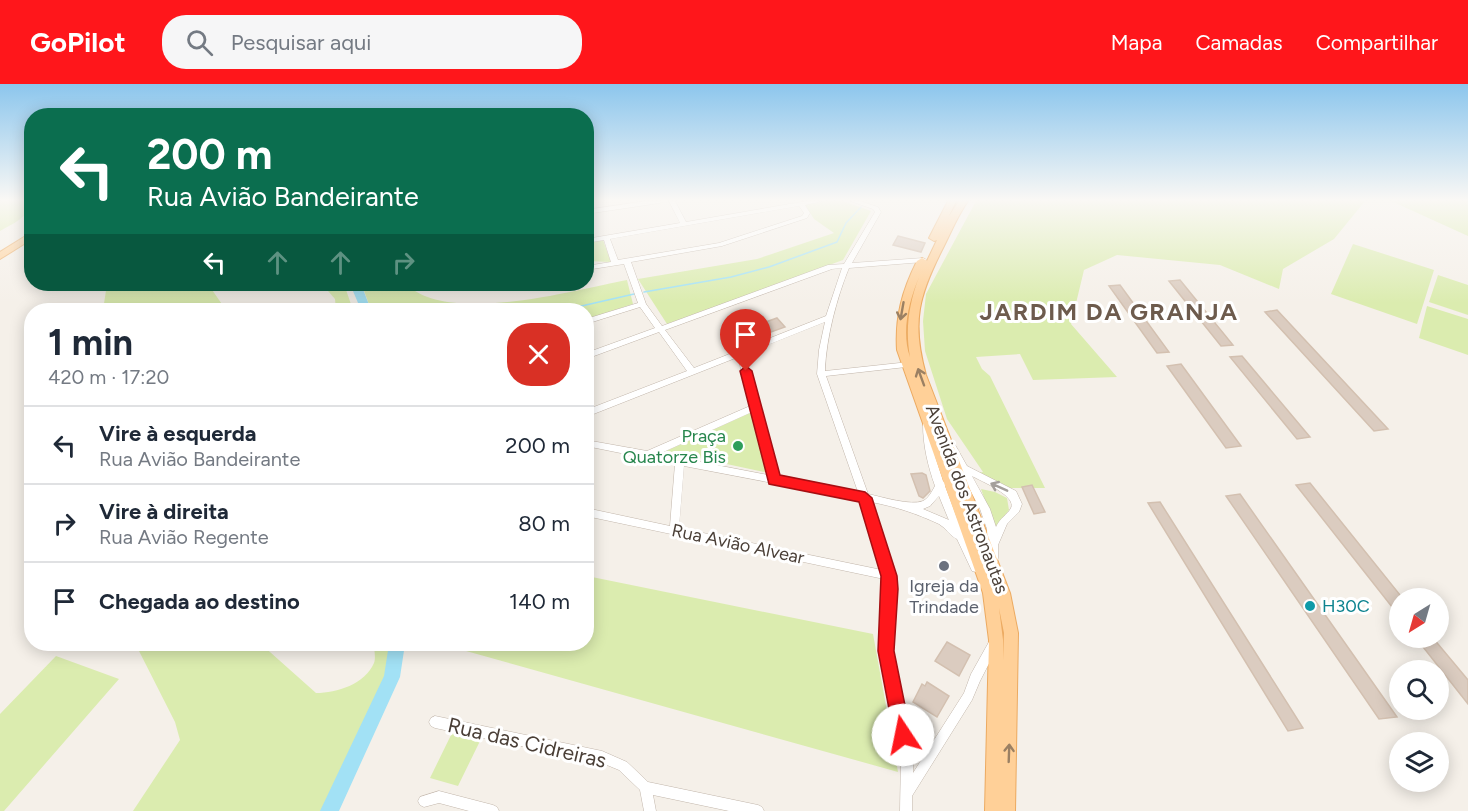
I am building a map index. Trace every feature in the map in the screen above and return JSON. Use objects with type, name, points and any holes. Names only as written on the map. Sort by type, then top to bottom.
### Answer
[{"type":"main road","name":"Avenida dos Astronautas","points":[[935,235],[904,298],[900,325],[906,364],[933,423],[950,468],[979,548],[990,593],[996,640],[993,811]]},
{"type":"main road","name":"Avenida dos Astronautas","points":[[933,423],[912,350],[910,326],[914,299],[946,235]]},
{"type":"main road","points":[[0,256],[24,240]]},
{"type":"main road","name":"Avenida dos Astronautas","points":[[979,548],[995,569],[1004,593],[1011,633],[1007,811]]},
{"type":"street","points":[[594,239],[618,235]]},
{"type":"street","points":[[594,267],[720,245],[751,235]]},
{"type":"street","points":[[865,235],[846,267],[820,362],[821,374],[865,498],[889,576],[886,651],[907,756],[906,811]]},
{"type":"street","points":[[606,237],[615,263]]},
{"type":"street","points":[[594,353],[831,267],[922,260]]},
{"type":"street","points":[[627,261],[642,304],[692,372]]},
{"type":"street","points":[[594,264],[605,265]]},
{"type":"street","points":[[594,319],[642,304]]},
{"type":"street","points":[[594,411],[831,317]]},
{"type":"street","points":[[806,327],[828,328]]},
{"type":"street","points":[[741,353],[774,480]]},
{"type":"street","points":[[821,374],[906,364]]},
{"type":"street","points":[[647,455],[756,407]]},
{"type":"street","points":[[933,423],[927,442],[950,468],[992,529],[979,548]]},
{"type":"street","points":[[594,445],[904,505],[925,505],[934,498],[950,468]]},
{"type":"street","points":[[674,530],[680,461]]},
{"type":"street","points":[[950,468],[981,479],[1016,498],[1017,509],[979,548]]},
{"type":"street","points":[[941,484],[957,535]]},
{"type":"street","points":[[904,505],[945,523],[957,535],[979,548]]},
{"type":"street","name":"Rua Avião Alvear","points":[[594,514],[889,576]]},
{"type":"street","points":[[968,696],[996,640]]},
{"type":"street","points":[[906,795],[979,680],[984,679],[993,685],[996,693]]},
{"type":"street","name":"Rua das Cidreiras","points":[[435,722],[603,758],[623,766],[645,787]]},
{"type":"street","points":[[650,811],[645,787],[758,811]]},
{"type":"street","points":[[424,801],[439,797],[493,811]]},
{"type":"green space","points":[[828,235],[857,235],[843,260],[667,324],[638,279],[757,259]]},
{"type":"green space","points":[[958,235],[1337,235],[1283,269],[1279,289],[1220,265],[1117,255],[1084,270],[1071,324],[1117,377],[1033,380],[1020,354],[976,357],[982,369],[990,376],[1045,488],[1003,488],[974,474],[983,472],[947,419],[925,351],[923,321],[926,294]]},
{"type":"green space","points":[[603,240],[611,262],[594,261],[594,241]]},
{"type":"green space","points":[[1353,244],[1434,270],[1417,324],[1331,294]]},
{"type":"green space","points":[[1438,275],[1468,285],[1468,315],[1429,302]]},
{"type":"green space","points":[[627,280],[633,304],[594,317],[594,303],[497,303],[574,291],[594,291],[594,287]]},
{"type":"green space","points":[[106,291],[213,291],[221,303],[104,303]]},
{"type":"green space","points":[[328,291],[346,291],[351,303],[335,303]]},
{"type":"green space","points":[[364,291],[418,291],[426,296],[466,303],[368,303]]},
{"type":"green space","points":[[1427,306],[1468,319],[1468,355],[1419,338]]},
{"type":"green space","points":[[754,411],[769,473],[666,451]]},
{"type":"green space","points":[[981,489],[1007,498],[1009,510],[995,529]]},
{"type":"green space","points":[[594,577],[873,634],[898,772],[466,651],[594,651]]},
{"type":"green space","points":[[139,651],[269,651],[316,693],[341,689],[364,677],[374,663],[375,651],[396,651],[392,677],[329,811],[133,811],[180,740],[175,722]]},
{"type":"green space","points":[[56,656],[119,679],[4,811],[0,811],[0,714]]},
{"type":"green space","points":[[452,733],[480,741],[458,786],[430,778]]},
{"type":"building","points":[[898,236],[925,243],[921,252],[893,245]]},
{"type":"building","points":[[1180,280],[1233,345],[1221,346],[1169,281]]},
{"type":"building","points":[[1120,285],[1169,352],[1157,353],[1109,286]]},
{"type":"building","points":[[1277,310],[1388,429],[1374,431],[1265,312]]},
{"type":"building","points":[[777,318],[785,327],[757,337],[749,328]]},
{"type":"building","points":[[1242,356],[1310,437],[1297,439],[1230,357]]},
{"type":"building","points":[[1181,364],[1241,446],[1226,448],[1167,366]]},
{"type":"building","points":[[911,474],[926,475],[930,491],[923,498],[919,496]]},
{"type":"building","points":[[1310,483],[1394,588],[1389,588],[1389,603],[1296,485]]},
{"type":"building","points":[[1032,485],[1045,512],[1034,514],[1022,487]]},
{"type":"building","name":"H30C","points":[[1240,494],[1389,706],[1389,718],[1379,719],[1226,496]]},
{"type":"building","points":[[1160,502],[1303,728],[1288,731],[1148,503]]},
{"type":"building","points":[[947,642],[970,655],[959,676],[935,661]]},
{"type":"building","points":[[1424,648],[1441,648],[1468,680],[1468,704],[1449,680],[1449,660],[1433,660]]},
{"type":"building","points":[[927,682],[949,696],[937,717],[913,702],[922,684],[925,686]]},
{"type":"waterway","points":[[644,292],[731,277],[769,267],[837,242],[840,235]]},
{"type":"waterway","points":[[359,291],[363,303]]},
{"type":"waterway","points":[[594,303],[634,294]]},
{"type":"waterway","points":[[329,811],[392,677],[396,651]]},
{"type":"place","name":"Praça Quatorze Bis","points":[[738,446]]},
{"type":"place","name":"Igreja da Trindade","points":[[944,566]]},
{"type":"place","name":"H30C","points":[[1310,606]]},
{"type":"district","name":"JARDIM DA GRANJA","points":[[1109,312]]},
{"type":"route","points":[[746,371],[774,480],[865,498],[889,576],[886,651],[903,735]]}]
